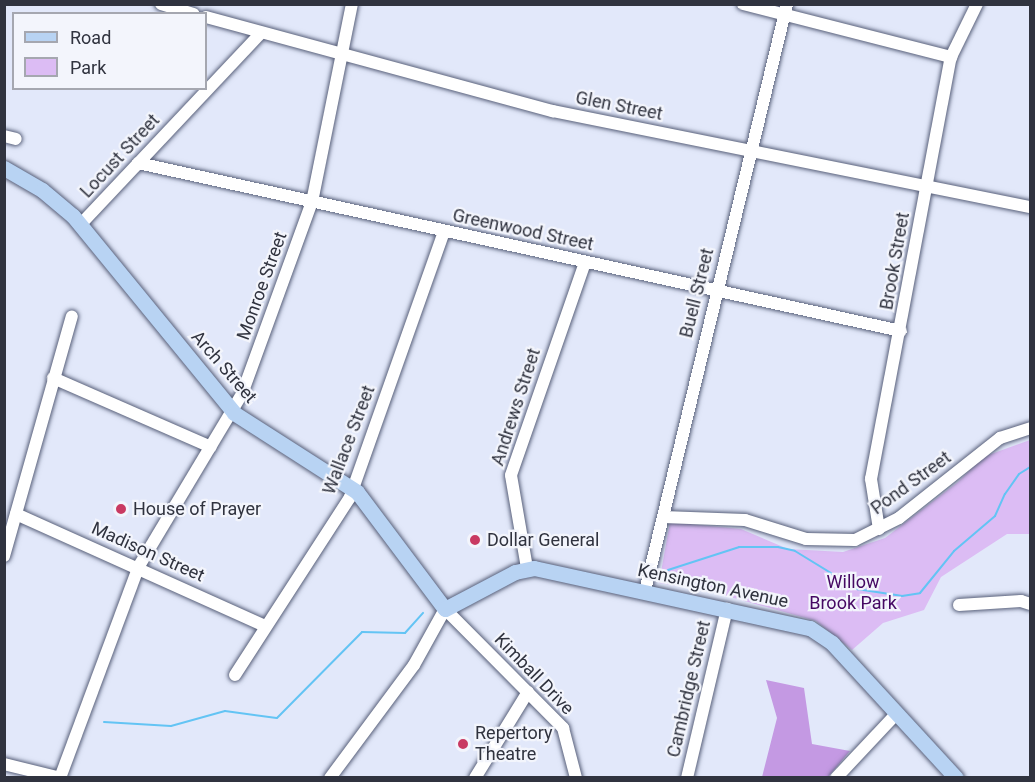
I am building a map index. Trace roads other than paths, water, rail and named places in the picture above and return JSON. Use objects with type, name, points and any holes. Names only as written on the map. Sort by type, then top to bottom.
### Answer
[{"type":"main road","name":"Arch Street","points":[[4,168],[47,193],[80,225],[233,412],[353,489],[445,609]]},
{"type":"main road","name":"Kensington Avenue","points":[[527,568],[645,591],[818,631],[956,777]]},
{"type":"main road","points":[[445,609],[527,568]]},
{"type":"street","points":[[161,4],[187,12]]},
{"type":"street","name":"Monroe Street","points":[[60,777],[139,566],[233,412],[312,202],[344,54],[352,4]]},
{"type":"street","points":[[743,4],[785,10],[951,57]]},
{"type":"street","name":"Brook Street","points":[[879,529],[871,479],[901,331],[951,57],[977,4]]},
{"type":"street","name":"Buell Street","points":[[645,591],[715,292],[785,10]]},
{"type":"street","name":"Glen Street","points":[[207,17],[553,111],[1030,207]]},
{"type":"street","name":"Locust Street","points":[[80,225],[261,33]]},
{"type":"street","name":"Greenwood Street","points":[[138,163],[715,292],[901,331]]},
{"type":"street","name":"Wallace Street","points":[[235,675],[353,489],[444,232]]},
{"type":"street","name":"Andrews Street","points":[[527,568],[511,476],[585,262]]},
{"type":"street","points":[[4,556],[72,316]]},
{"type":"street","points":[[53,378],[211,447]]},
{"type":"street","name":"Pond Street","points":[[663,517],[746,520],[820,542],[855,540],[899,518],[1000,438],[1030,428]]},
{"type":"street","name":"Madison Street","points":[[16,514],[139,566],[265,626]]},
{"type":"street","points":[[959,605],[1021,601],[1030,604]]},
{"type":"street","points":[[330,777],[414,665],[445,609]]},
{"type":"street","name":"Kimball Drive","points":[[445,609],[563,728],[576,777]]},
{"type":"street","name":"Cambridge Street","points":[[687,777],[727,609]]},
{"type":"street","points":[[475,777],[528,692]]},
{"type":"street","points":[[836,777],[897,713]]},
{"type":"street","points":[[4,764],[60,777]]},
{"type":"waterway","points":[[668,570],[739,547],[778,547],[795,551],[857,589],[902,596],[920,593],[954,551],[995,516],[1005,494],[1019,474],[1030,467]]},
{"type":"waterway","points":[[104,722],[171,726],[225,711],[277,718],[362,632],[405,633],[423,613]]},
{"type":"place","name":"House of Prayer","points":[[121,509]]},
{"type":"place","name":"Dollar General","points":[[475,540]]},
{"type":"place","name":"Repertory Theatre","points":[[463,744]]},
{"type":"park label","name":"Willow Brook Park","points":[[853,593]]}]
